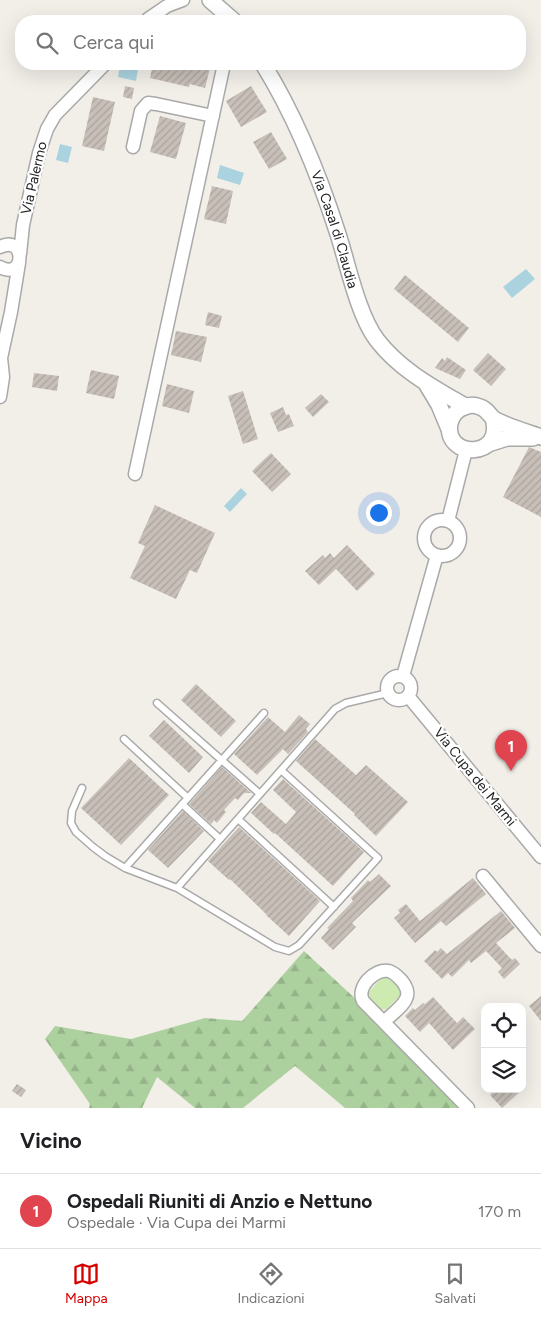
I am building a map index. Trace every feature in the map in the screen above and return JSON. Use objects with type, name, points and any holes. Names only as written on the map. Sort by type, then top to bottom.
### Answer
[{"type":"street","points":[[151,15],[163,0]]},
{"type":"street","points":[[154,15],[167,6],[183,0]]},
{"type":"street","points":[[210,0],[229,15]]},
{"type":"street","points":[[225,0],[233,15]]},
{"type":"street","name":"Via Palermo","points":[[0,397],[3,377],[1,358],[12,312],[23,225],[41,144],[46,129],[55,115],[99,70]]},
{"type":"street","points":[[134,474],[223,70]]},
{"type":"street","name":"Via Casal di Claudia","points":[[266,70],[297,127],[315,167],[368,325],[376,339],[424,382],[465,406],[471,405],[484,408],[493,418],[541,438]]},
{"type":"street","points":[[133,147],[141,111],[148,103],[213,116]]},
{"type":"street","name":"Via Palermo","points":[[2,246],[23,225]]},
{"type":"street","points":[[0,268],[10,270],[17,266],[19,258],[18,250],[12,246],[2,246]]},
{"type":"street","points":[[0,268],[13,298]]},
{"type":"street","name":"Via Casal di Claudia","points":[[424,382],[439,405],[454,442],[466,450],[478,450],[488,444],[507,438],[541,438]]},
{"type":"street","points":[[449,429],[453,415],[465,406]]},
{"type":"street","points":[[488,444],[494,432],[493,418]]},
{"type":"street","points":[[448,521],[466,450]]},
{"type":"street","points":[[437,520],[453,523],[459,532],[457,548],[448,555],[437,555],[425,543],[425,532],[437,520]]},
{"type":"street","points":[[403,676],[437,555]]},
{"type":"street","points":[[395,676],[403,676],[410,681],[412,689],[408,696],[398,700],[394,699],[388,693],[389,681],[395,676]]},
{"type":"street","name":"Via Cupa dei Marmi","points":[[408,696],[541,857]]},
{"type":"street","points":[[483,876],[541,946]]},
{"type":"street","points":[[384,1022],[468,1108]]},
{"type":"lane","points":[[0,330],[12,312]]},
{"type":"lane","points":[[177,888],[335,709],[346,704],[388,693]]},
{"type":"lane","points":[[157,702],[260,794]]},
{"type":"lane","points":[[125,868],[264,713]]},
{"type":"lane","points":[[124,739],[188,798]]},
{"type":"lane","points":[[82,788],[71,814],[72,826],[93,847],[125,868],[177,888],[284,951],[289,951],[297,948],[378,858],[281,770]]},
{"type":"lane","points":[[182,804],[220,839]]},
{"type":"lane","points":[[238,819],[334,907]]},
{"type":"green space","points":[[304,951],[473,1108],[345,1108],[295,1066],[243,1108],[195,1108],[157,1077],[142,1108],[89,1108],[90,1104],[45,1039],[55,1026],[131,1039],[205,1018],[242,1021]]},
{"type":"green space","points":[[383,976],[389,977],[402,989],[401,995],[387,1009],[381,1010],[369,998],[368,993]]},
{"type":"water","points":[[119,70],[138,70],[136,81],[118,77]]},
{"type":"water","points":[[60,144],[72,147],[68,163],[56,160]]},
{"type":"water","points":[[220,165],[244,173],[240,185],[217,178]]},
{"type":"water","points":[[526,269],[535,279],[512,298],[503,287]]},
{"type":"water","points":[[241,488],[247,494],[230,512],[224,506]]},
{"type":"building","points":[[152,70],[210,70],[205,88],[190,84],[189,87],[150,78]]},
{"type":"building","points":[[125,86],[134,88],[132,99],[123,97]]},
{"type":"building","points":[[251,86],[267,112],[241,127],[226,101]]},
{"type":"building","points":[[93,97],[115,102],[104,151],[82,146]]},
{"type":"building","points":[[160,116],[186,123],[176,159],[150,152]]},
{"type":"building","points":[[271,132],[287,159],[269,169],[253,142]]},
{"type":"building","points":[[212,186],[233,191],[226,224],[204,219]]},
{"type":"building","points":[[405,275],[469,328],[458,342],[394,289]]},
{"type":"building","points":[[208,312],[222,316],[219,328],[205,325]]},
{"type":"building","points":[[176,331],[207,337],[201,362],[171,355]]},
{"type":"building","points":[[488,353],[506,369],[491,386],[473,370]]},
{"type":"building","points":[[447,357],[466,370],[460,379],[435,368],[442,358],[445,361]]},
{"type":"building","points":[[91,370],[119,376],[114,399],[86,393]]},
{"type":"building","points":[[34,373],[59,376],[57,391],[32,387]]},
{"type":"building","points":[[167,384],[194,391],[189,413],[162,406]]},
{"type":"building","points":[[243,391],[258,439],[243,444],[228,396]]},
{"type":"building","points":[[321,394],[329,402],[313,417],[305,408]]},
{"type":"building","points":[[283,407],[286,415],[289,414],[294,426],[278,432],[270,413]]},
{"type":"building","points":[[529,447],[541,452],[541,517],[503,497]]},
{"type":"building","points":[[271,453],[291,474],[272,492],[252,471]]},
{"type":"building","points":[[155,505],[215,533],[197,573],[190,570],[176,599],[130,578],[145,546],[138,543]]},
{"type":"building","points":[[347,545],[375,574],[357,591],[336,569],[319,585],[305,571],[323,555],[325,558],[330,553],[334,558]]},
{"type":"building","points":[[196,684],[236,721],[221,737],[181,700]]},
{"type":"building","points":[[299,715],[310,724],[306,729],[308,732],[288,754],[283,749],[257,775],[234,754],[268,717],[285,732]]},
{"type":"building","points":[[164,720],[203,757],[189,773],[149,736]]},
{"type":"building","points":[[315,739],[356,775],[366,765],[408,802],[376,836],[355,814],[296,761]]},
{"type":"building","points":[[129,758],[169,795],[121,845],[81,808]]},
{"type":"building","points":[[222,767],[251,793],[244,793],[238,800],[235,798],[224,810],[226,812],[217,823],[214,820],[211,824],[189,804]]},
{"type":"building","points":[[283,779],[364,852],[333,886],[251,813],[261,802],[286,824],[296,812],[273,790]]},
{"type":"building","points":[[183,811],[204,831],[168,868],[148,850]]},
{"type":"building","points":[[239,827],[320,901],[289,936],[230,879],[208,861]]},
{"type":"building","points":[[379,874],[391,886],[352,923],[356,927],[333,950],[321,938],[329,929],[327,928],[353,901],[351,898],[368,880],[370,882]]},
{"type":"building","points":[[473,878],[486,894],[446,926],[441,921],[415,943],[394,918],[400,913],[398,910],[406,904],[420,921]]},
{"type":"building","points":[[501,911],[515,928],[496,943],[512,960],[515,958],[520,964],[504,979],[498,972],[502,968],[486,951],[471,963],[469,960],[452,977],[448,973],[442,979],[424,961],[435,950],[437,952],[441,948],[447,954]]},
{"type":"building","points":[[541,996],[541,1021],[529,1006]]},
{"type":"building","points":[[433,997],[457,1023],[463,1017],[475,1029],[453,1050],[429,1023],[420,1032],[405,1016],[413,1008],[415,1010]]},
{"type":"building","points":[[17,1084],[26,1090],[21,1097],[12,1091]]},
{"type":"building","points":[[492,1093],[519,1093],[502,1108],[490,1095]]},
{"type":"place","name":"Ospedali Riuniti di Anzio e Nettuno","points":[[511,771]]}]
